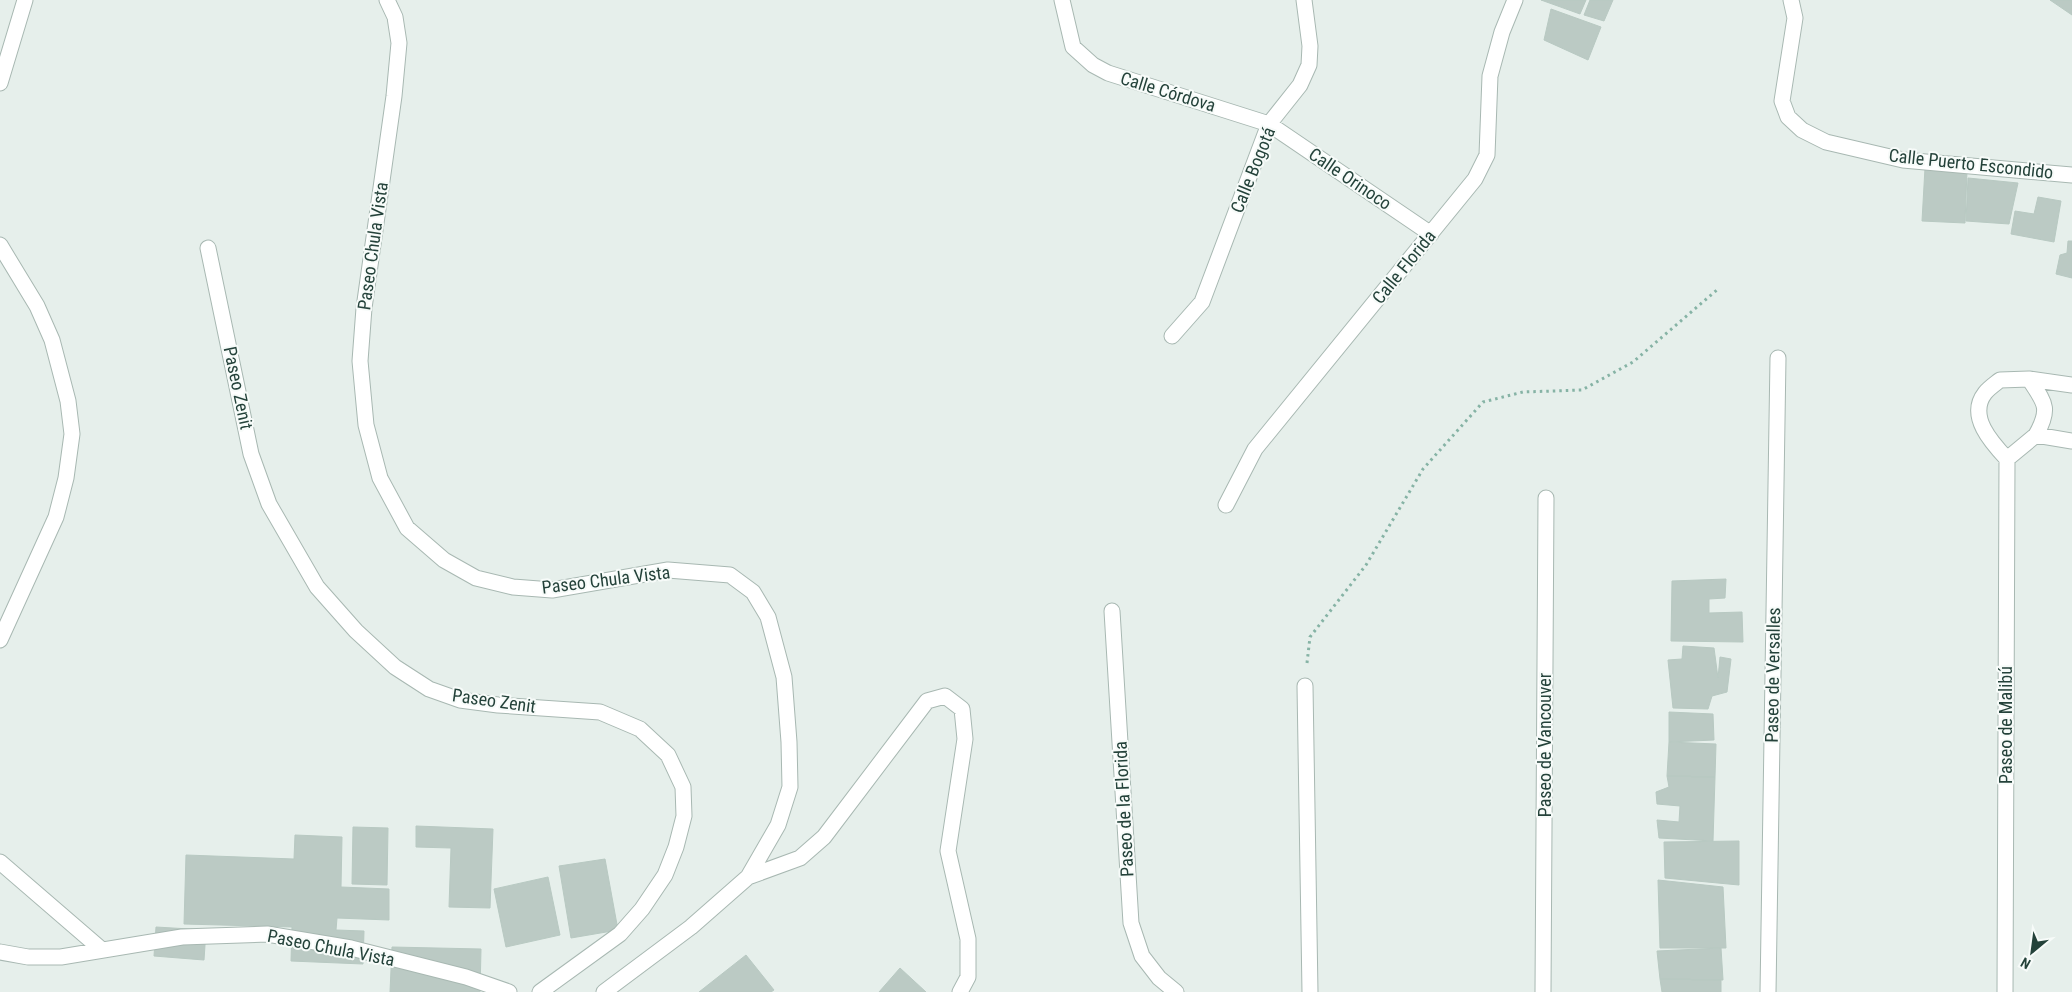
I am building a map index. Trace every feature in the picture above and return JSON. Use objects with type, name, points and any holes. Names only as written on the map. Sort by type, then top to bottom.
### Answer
[{"type":"street","points":[[0,83],[25,0]]},
{"type":"street","name":"Paseo Chula Vista","points":[[387,0],[395,17],[399,43],[394,96],[364,308],[360,361],[366,425],[380,478],[407,528],[444,560],[476,578],[513,587],[552,590],[668,570],[730,575],[753,592],[768,617],[784,677],[790,787],[778,825],[748,878],[690,926],[604,992]]},
{"type":"street","name":"Calle Córdova","points":[[1062,0],[1073,48],[1093,65],[1108,73],[1270,124]]},
{"type":"street","name":"Calle Bogotá","points":[[1172,336],[1202,302],[1270,124],[1300,85],[1309,64],[1310,46],[1304,0]]},
{"type":"street","name":"Calle Florida","points":[[1226,505],[1256,449],[1475,179],[1487,155],[1490,76],[1502,32],[1516,0]]},
{"type":"street","name":"Calle Puerto Escondido","points":[[1791,0],[1794,18],[1782,101],[1788,117],[1802,130],[1826,142],[1903,160],[2072,175]]},
{"type":"street","name":"Calle Orinoco","points":[[1270,124],[1431,234]]},
{"type":"street","points":[[0,245],[37,306],[52,340],[68,401],[72,434],[66,478],[56,517],[0,640]]},
{"type":"street","name":"Paseo Zenit","points":[[208,248],[251,454],[269,504],[317,587],[323,594],[356,631],[395,667],[429,689],[460,700],[498,705],[600,712],[640,729],[668,754],[683,787],[684,816],[676,847],[665,874],[642,909],[620,934],[540,992]]},
{"type":"street","name":"Paseo de Versalles","points":[[1768,992],[1778,358]]},
{"type":"street","points":[[2029,379],[2044,402],[2044,420],[2036,434],[2007,459],[1987,437],[1979,412],[1984,394],[2000,380],[2029,379],[2072,385]]},
{"type":"street","points":[[2036,434],[2072,442]]},
{"type":"street","name":"Paseo de Malibú","points":[[2005,992],[2007,459]]},
{"type":"street","name":"Paseo de Vancouver","points":[[1544,992],[1546,498]]},
{"type":"street","name":"Paseo de la Florida","points":[[1112,611],[1131,923],[1142,956],[1159,978],[1176,992]]},
{"type":"street","points":[[1305,686],[1310,992]]},
{"type":"street","points":[[748,878],[800,858],[824,836],[928,701],[945,696],[962,709],[965,739],[948,850],[968,939],[968,977],[960,992]]},
{"type":"street","points":[[0,862],[102,950]]},
{"type":"street","name":"Paseo Chula Vista","points":[[0,952],[28,957],[61,957],[182,937],[267,934],[351,948],[466,977],[509,992]]},
{"type":"path","points":[[1305,686],[1310,637],[1366,565],[1423,469],[1483,402],[1524,392],[1582,390],[1634,362],[1718,289]]},
{"type":"building","points":[[1541,0],[1586,0],[1580,14]]},
{"type":"building","points":[[1590,0],[1613,0],[1604,21],[1584,15]]},
{"type":"building","points":[[2050,0],[2072,0],[2072,15]]},
{"type":"building","points":[[1551,9],[1601,27],[1588,60],[1544,40]]},
{"type":"building","points":[[1925,168],[1967,171],[1965,223],[1922,221]]},
{"type":"building","points":[[1968,178],[2018,183],[2009,224],[1966,221]]},
{"type":"building","points":[[2038,197],[2061,201],[2054,242],[2011,234],[2015,211],[2034,214]]},
{"type":"building","points":[[2068,241],[2072,241],[2072,278],[2056,274],[2060,255],[2067,253]]},
{"type":"building","points":[[1726,579],[1725,598],[1709,599],[1709,613],[1742,612],[1743,642],[1671,641],[1672,581]]},
{"type":"building","points":[[1683,646],[1714,648],[1718,678],[1720,657],[1731,659],[1727,692],[1712,696],[1708,709],[1673,708],[1668,660],[1682,659]]},
{"type":"building","points":[[1669,712],[1713,714],[1714,740],[1669,742]]},
{"type":"building","points":[[1669,742],[1716,744],[1715,777],[1667,776]]},
{"type":"building","points":[[1667,776],[1715,777],[1713,841],[1659,838],[1657,820],[1679,822],[1680,806],[1657,804],[1656,792],[1669,787]]},
{"type":"building","points":[[416,826],[493,829],[490,908],[449,907],[451,848],[416,847]]},
{"type":"building","points":[[353,827],[388,828],[387,885],[352,884]]},
{"type":"building","points":[[295,835],[342,837],[341,887],[389,889],[389,920],[337,918],[336,930],[364,931],[363,964],[291,961],[292,927],[184,924],[186,855],[294,859]]},
{"type":"building","points":[[1739,841],[1739,885],[1665,878],[1664,842]]},
{"type":"building","points":[[605,859],[618,930],[571,938],[559,866]]},
{"type":"building","points":[[548,877],[560,935],[506,947],[494,889]]},
{"type":"building","points":[[1658,880],[1723,887],[1726,948],[1660,948]]},
{"type":"building","points":[[156,927],[206,930],[204,960],[154,956]]},
{"type":"building","points":[[392,947],[481,949],[480,992],[390,992]]},
{"type":"building","points":[[1721,948],[1723,980],[1660,979],[1657,951]]},
{"type":"building","points":[[746,955],[774,990],[771,992],[699,992]]},
{"type":"building","points":[[900,968],[926,992],[879,992]]},
{"type":"building","points":[[1660,979],[1721,980],[1721,992],[1662,992]]}]
